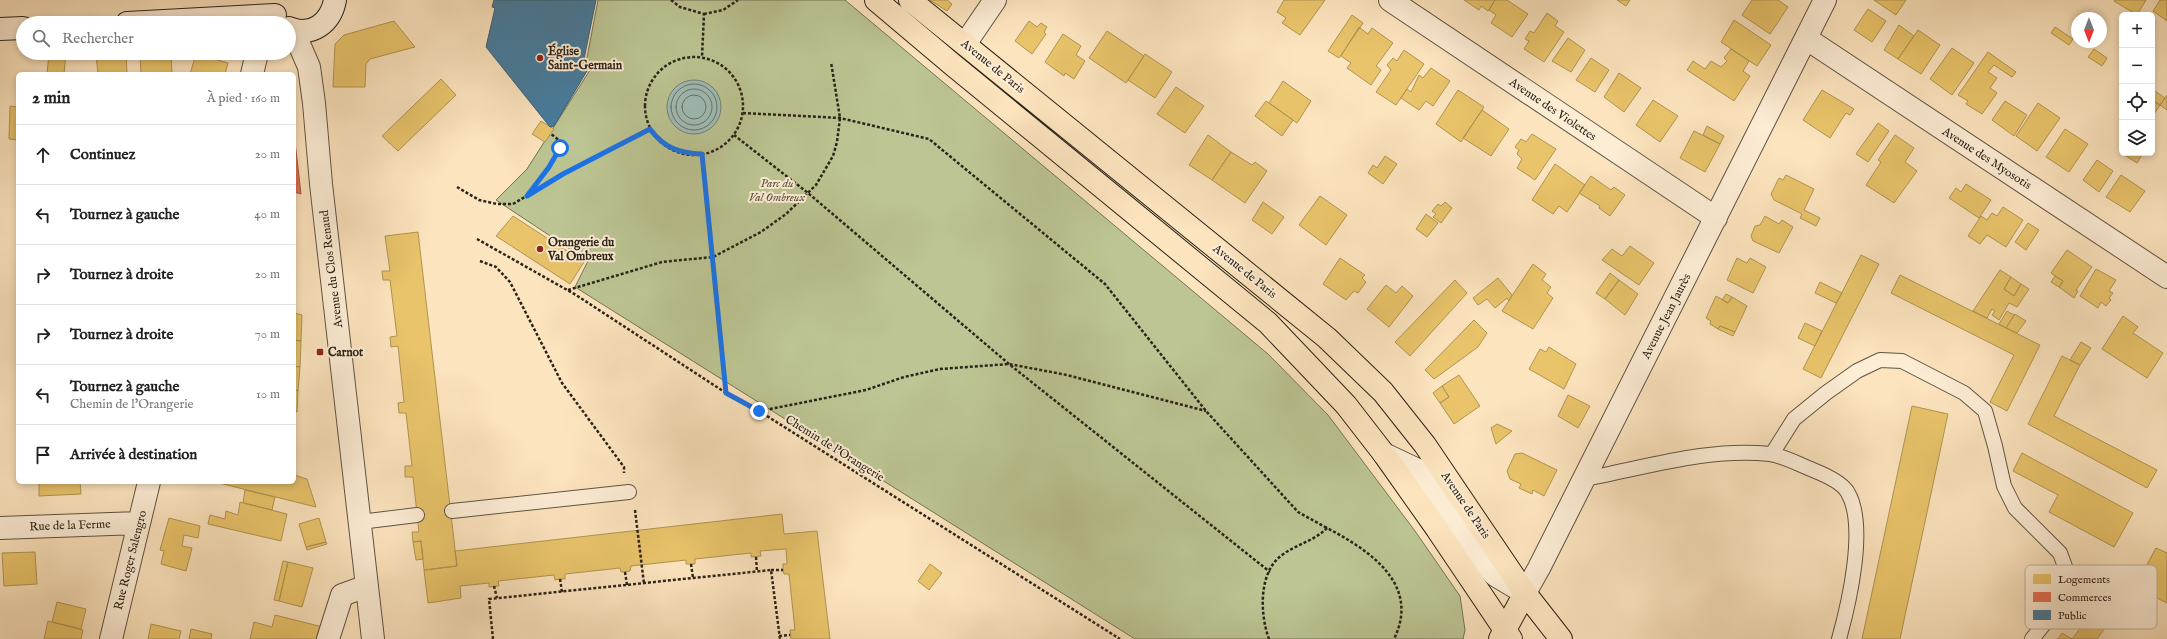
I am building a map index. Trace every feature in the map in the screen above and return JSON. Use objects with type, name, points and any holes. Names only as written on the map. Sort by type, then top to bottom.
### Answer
[{"type":"main road","name":"Avenue de Paris","points":[[876,0],[952,65],[1268,323],[1346,405],[1384,454],[1437,529],[1505,636]]},
{"type":"main road","name":"Avenue de Paris","points":[[910,0],[1327,338],[1383,392],[1425,445],[1525,593],[1561,639]]},
{"type":"main road","name":"Avenue Jean Jaurès","points":[[1505,636],[1525,593]]},
{"type":"main road","points":[[1505,636],[1526,639]]},
{"type":"street","points":[[296,21],[328,20],[333,10],[335,0]]},
{"type":"street","points":[[965,44],[995,0]]},
{"type":"street","name":"Avenue des Violettes","points":[[1390,0],[1716,218]]},
{"type":"street","name":"Avenue Jean Jaurès","points":[[1525,593],[1584,480],[1825,0]]},
{"type":"street","points":[[0,29],[16,28]]},
{"type":"street","name":"Avenue des Myosotis","points":[[1806,38],[2167,277]]},
{"type":"street","name":"Avenue du Clos Renaud","points":[[296,43],[309,67],[374,639]]},
{"type":"street","points":[[252,72],[255,60]]},
{"type":"street","name":"Avenue de Paris","points":[[1384,454],[1420,471],[1451,521],[1485,564],[1495,574],[1525,593]]},
{"type":"street","name":"Rue Roger Salengro","points":[[111,639],[149,484]]},
{"type":"street","name":"Rue de la Ferme","points":[[0,528],[139,523]]},
{"type":"street","points":[[328,639],[342,595],[367,586]]},
{"type":"lane","points":[[1772,454],[1794,419],[1838,384],[1857,371],[1880,360],[1902,361],[1964,393],[1984,411],[1995,446],[2004,486],[2015,508],[2060,553],[2065,565]]},
{"type":"lane","points":[[1584,480],[1707,455],[1772,454],[1827,476],[1848,492],[1856,514],[1855,557],[1839,639]]},
{"type":"lane","points":[[452,511],[628,492]]},
{"type":"lane","points":[[360,522],[418,515]]},
{"type":"lane","points":[[2032,639],[2040,629]]},
{"type":"path","points":[[671,0],[680,7],[704,14],[723,10],[738,0]]},
{"type":"path","points":[[702,58],[704,14]]},
{"type":"path","points":[[686,58],[702,58],[716,63],[728,71],[738,83],[742,98],[743,113],[734,135],[724,145],[702,154],[685,154],[671,149],[659,140],[650,129],[646,114],[646,99],[650,84],[659,72],[672,63],[686,58]]},
{"type":"path","points":[[568,290],[662,262],[712,257],[761,232],[786,214],[816,185],[832,156],[840,118],[831,62]]},
{"type":"path","points":[[743,113],[840,118],[929,139],[1105,284],[1206,411],[1298,512],[1353,542],[1375,558],[1392,579],[1400,598],[1402,611],[1400,627],[1394,639]]},
{"type":"path","points":[[458,187],[479,200],[498,204],[513,204],[563,174],[650,129]]},
{"type":"path","points":[[527,196],[549,167],[560,148],[560,141],[551,134]]},
{"type":"path","points":[[734,135],[808,193],[1009,364],[1270,572]]},
{"type":"path","points":[[702,154],[726,393]]},
{"type":"path","name":"Chemin de l'Orangerie","points":[[477,239],[568,290],[726,393],[759,411],[1120,639]]},
{"type":"path","points":[[480,261],[496,267],[510,282],[562,383],[624,467],[626,485],[634,505],[644,584]]},
{"type":"path","points":[[759,411],[858,392],[904,377],[940,369],[1009,364],[1074,377],[1206,411]]},
{"type":"path","points":[[1269,639],[1264,625],[1262,606],[1264,588],[1270,572],[1281,555],[1318,537],[1327,528]]},
{"type":"path","points":[[756,557],[757,572]]},
{"type":"path","points":[[691,564],[693,578]]},
{"type":"path","points":[[771,570],[779,637],[790,635]]},
{"type":"path","points":[[493,639],[489,599],[783,570]]},
{"type":"path","points":[[625,572],[627,585]]},
{"type":"path","points":[[560,579],[562,592]]},
{"type":"path","points":[[494,586],[497,598]]},
{"type":"green space","name":"Parc du Val Ombreux","points":[[598,0],[845,0],[1268,354],[1328,415],[1415,531],[1460,596],[1465,630],[1463,639],[1135,639],[575,287],[588,261],[496,200],[527,169],[590,70],[586,63]]},
{"type":"water","points":[[689,80],[699,80],[709,84],[717,92],[721,102],[721,112],[717,122],[709,130],[699,134],[689,134],[679,130],[671,122],[667,112],[667,102],[671,92],[679,84]]},
{"type":"building: Logements","points":[[930,0],[947,0],[952,4],[947,11]]},
{"type":"building: Logements","points":[[1284,0],[1325,0],[1300,35],[1282,23],[1286,18],[1277,12]]},
{"type":"building: Logements","points":[[1464,0],[1495,0],[1488,11],[1481,6],[1479,10]]},
{"type":"building: Logements","points":[[1495,0],[1507,0],[1528,14],[1512,37],[1491,23],[1496,15],[1489,10]]},
{"type":"building: Logements","points":[[1617,0],[1630,0],[1626,6]]},
{"type":"building: Logements","points":[[1752,0],[1778,0],[1788,7],[1770,34],[1742,15]]},
{"type":"building: Logements","points":[[1874,0],[1906,0],[1896,15]]},
{"type":"building: Logements","points":[[2146,0],[2139,12],[2132,12],[2114,1]]},
{"type":"building: Logements","points":[[2160,0],[2167,0],[2167,21],[2153,11]]},
{"type":"building: Logements","points":[[1868,9],[1886,21],[1872,42],[1854,30]]},
{"type":"building: Logements","points":[[1547,13],[1558,21],[1555,26],[1564,32],[1544,62],[1524,49],[1529,41],[1525,39],[1530,31],[1534,33]]},
{"type":"building: Logements","points":[[1352,15],[1363,23],[1339,58],[1328,51]]},
{"type":"building: Logements","points":[[1734,20],[1771,45],[1757,66],[1721,42]]},
{"type":"building: Logements","points":[[394,21],[415,47],[370,59],[366,64],[365,87],[333,87],[335,44],[344,35]]},
{"type":"building: Logements","points":[[1029,21],[1037,27],[1041,23],[1047,27],[1044,32],[1046,34],[1032,54],[1015,41]]},
{"type":"building: Logements","points":[[1899,25],[1914,36],[1898,59],[1884,50]]},
{"type":"building: Logements","points":[[1359,27],[1368,34],[1372,28],[1393,43],[1376,66],[1381,70],[1371,85],[1347,68],[1351,63],[1341,56]]},
{"type":"building: Logements","points":[[2055,27],[2071,38],[2071,42],[2069,45],[2051,33]]},
{"type":"building: Logements","points":[[1918,30],[1940,45],[1921,74],[1898,59]]},
{"type":"building: Logements","points":[[1107,31],[1144,56],[1126,83],[1089,58]]},
{"type":"building: Logements","points":[[1063,34],[1081,46],[1076,55],[1085,61],[1074,79],[1065,73],[1064,76],[1045,62]]},
{"type":"building: Logements","points":[[1568,38],[1585,50],[1571,72],[1552,61]]},
{"type":"building: Logements","points":[[1952,48],[1974,63],[1952,95],[1930,79]]},
{"type":"building: Logements","points":[[1731,49],[1749,61],[1743,71],[1750,76],[1734,101],[1687,70],[1693,61],[1705,69],[1711,61],[1721,67],[1727,61],[1724,58]]},
{"type":"building: Logements","points":[[2094,49],[2107,58],[2102,66],[2088,57]]},
{"type":"building: Logements","points":[[1404,50],[1424,64],[1396,105],[1376,92],[1391,70],[1387,65],[1393,58],[1397,61]]},
{"type":"building: Logements","points":[[1988,52],[2016,72],[2012,77],[1994,65],[1988,72],[1997,78],[1990,88],[1997,93],[1982,114],[1966,104],[1968,101],[1958,95]]},
{"type":"building: Logements","points":[[1145,54],[1172,72],[1155,98],[1128,80]]},
{"type":"building: Logements","points":[[1591,58],[1609,70],[1595,92],[1576,80]]},
{"type":"building: Logements","points":[[48,60],[65,60],[64,72],[47,72]]},
{"type":"building: Logements","points":[[97,60],[126,60],[127,72],[98,72]]},
{"type":"building: Logements","points":[[140,60],[171,60],[172,72],[141,72]]},
{"type":"building: Logements","points":[[194,60],[217,60],[228,63],[226,72],[191,72]]},
{"type":"building: Logements","points":[[1431,68],[1450,81],[1433,106],[1426,101],[1419,110],[1401,98],[1407,89],[1411,92],[1419,75],[1423,78]]},
{"type":"building: Logements","points":[[1619,73],[1641,88],[1624,112],[1604,97]]},
{"type":"building: Logements","points":[[441,79],[456,95],[398,151],[382,136]]},
{"type":"building: Logements","points":[[1283,81],[1311,101],[1297,123],[1269,103]]},
{"type":"building: Logements","points":[[1176,87],[1204,106],[1185,133],[1157,114]]},
{"type":"building: Logements","points":[[1458,90],[1484,107],[1461,142],[1436,124]]},
{"type":"building: Logements","points":[[1822,90],[1854,109],[1850,115],[1846,113],[1830,138],[1803,120]]},
{"type":"building: Logements","points":[[2155,91],[2165,98],[2160,105],[2155,102]]},
{"type":"building: Logements","points":[[2167,95],[2167,110],[2160,105]]},
{"type":"building: Logements","points":[[1653,100],[1678,116],[1660,142],[1636,125]]},
{"type":"building: Logements","points":[[1266,101],[1293,120],[1282,136],[1255,116]]},
{"type":"building: Logements","points":[[2005,101],[2027,115],[2014,136],[1992,120]]},
{"type":"building: Logements","points":[[2155,102],[2160,105],[2155,112]]},
{"type":"building: Logements","points":[[2038,103],[2060,118],[2037,151],[2016,136]]},
{"type":"building: Logements","points":[[10,106],[16,107],[16,140],[9,139]]},
{"type":"building: Logements","points":[[1482,110],[1509,129],[1491,156],[1463,138]]},
{"type":"building: Logements","points":[[541,121],[554,129],[545,142],[532,134]]},
{"type":"building: Logements","points":[[1878,123],[1889,131],[1868,162],[1856,154]]},
{"type":"building: Logements","points":[[1707,126],[1724,136],[1720,144],[1703,135]]},
{"type":"building: Logements","points":[[2065,129],[2088,144],[2069,172],[2046,157]]},
{"type":"building: Logements","points":[[1694,131],[1720,144],[1705,172],[1680,158]]},
{"type":"building: Logements","points":[[1532,134],[1556,149],[1535,180],[1517,168],[1522,159],[1517,154],[1519,150],[1515,147],[1521,139],[1526,142]]},
{"type":"building: Logements","points":[[1208,135],[1231,152],[1212,180],[1189,165]]},
{"type":"building: Logements","points":[[1895,135],[1914,148],[1905,162],[1917,171],[1894,203],[1866,185],[1881,162],[1878,160]]},
{"type":"building: Logements","points":[[1231,152],[1252,165],[1255,162],[1267,171],[1245,203],[1212,180]]},
{"type":"building: Logements","points":[[1385,156],[1397,164],[1383,184],[1368,173],[1373,165],[1377,168]]},
{"type":"building: Logements","points":[[2126,156],[2141,156],[2137,163]]},
{"type":"building: Logements","points":[[2097,160],[2113,171],[2099,192],[2083,180]]},
{"type":"building: Logements","points":[[1555,164],[1585,185],[1567,212],[1559,206],[1553,214],[1532,200]]},
{"type":"building: Logements","points":[[1786,175],[1814,189],[1804,210],[1820,218],[1816,226],[1800,218],[1802,214],[1774,200],[1771,194],[1779,178],[1783,180]]},
{"type":"building: Logements","points":[[2121,175],[2145,191],[2130,212],[2106,197]]},
{"type":"building: Logements","points":[[1591,176],[1611,190],[1614,187],[1625,195],[1610,216],[1599,208],[1600,206],[1579,193]]},
{"type":"building: Logements","points":[[1966,184],[1991,200],[1979,218],[1949,198],[1956,188],[1961,192]]},
{"type":"building: Logements","points":[[1320,196],[1347,215],[1326,245],[1299,225]]},
{"type":"building: Logements","points":[[1263,202],[1284,217],[1272,234],[1252,220]]},
{"type":"building: Logements","points":[[1445,202],[1452,208],[1441,223],[1433,217],[1436,214],[1432,211],[1438,204],[1441,206]]},
{"type":"building: Logements","points":[[2003,207],[2023,220],[2006,247],[1987,235],[1980,244],[1968,236],[1981,216],[1987,220],[1992,213],[1997,216]]},
{"type":"building: Logements","points":[[1426,214],[1438,223],[1427,237],[1416,229]]},
{"type":"building: Logements","name":"Orangerie du Val Ombreux","points":[[513,216],[584,262],[570,284],[496,236]]},
{"type":"building: Logements","points":[[1765,216],[1779,224],[1782,220],[1793,227],[1779,253],[1753,241],[1751,236],[1755,226],[1760,225]]},
{"type":"building: Logements","points":[[2028,223],[2039,230],[2026,250],[2015,242]]},
{"type":"building: Logements","points":[[418,232],[457,566],[424,570],[421,541],[413,542],[412,532],[419,532],[413,477],[405,477],[405,466],[412,466],[406,413],[399,413],[398,403],[404,402],[398,346],[391,347],[390,337],[397,336],[390,280],[383,280],[382,271],[390,271],[385,236]]},
{"type":"building: Logements","points":[[1630,246],[1654,263],[1639,285],[1602,260],[1612,249],[1622,256]]},
{"type":"building: Logements","points":[[2067,250],[2092,267],[2076,290],[2078,291],[2074,298],[2059,287],[2063,281],[2051,273]]},
{"type":"building: Logements","points":[[1861,255],[1879,264],[1821,378],[1803,369]]},
{"type":"building: Logements","points":[[1340,258],[1365,275],[1362,278],[1366,282],[1358,293],[1354,291],[1346,300],[1323,284]]},
{"type":"building: Logements","points":[[1737,258],[1747,263],[1750,258],[1766,267],[1753,293],[1727,280]]},
{"type":"building: Logements","points":[[1533,264],[1546,274],[1542,280],[1551,287],[1547,293],[1553,298],[1533,329],[1502,311]]},
{"type":"building: Logements","points":[[2096,269],[2116,280],[2109,291],[2113,293],[2109,298],[2111,300],[2106,306],[2101,302],[2098,308],[2080,296]]},
{"type":"building: Logements","points":[[2000,270],[2011,277],[2004,289],[2014,296],[2021,284],[2029,289],[2017,307],[2009,303],[1999,320],[1992,315],[1995,311],[1992,309],[1987,318],[1973,311]]},
{"type":"building: Logements","points":[[1610,273],[1619,280],[1605,299],[1596,293]]},
{"type":"building: Logements","points":[[1900,275],[2040,345],[2007,411],[1990,402],[2014,355],[1891,293]]},
{"type":"building: Logements","points":[[2055,276],[2063,281],[2059,287],[2051,282]]},
{"type":"building: Logements","points":[[2011,277],[2021,284],[2014,296],[2004,289]]},
{"type":"building: Logements","points":[[1498,278],[1512,295],[1509,301],[1507,298],[1495,308],[1487,299],[1478,305],[1473,298]]},
{"type":"building: Logements","points":[[1455,280],[1467,293],[1410,356],[1395,342]]},
{"type":"building: Logements","points":[[1619,280],[1638,294],[1625,315],[1605,299]]},
{"type":"building: Logements","points":[[1820,282],[1842,293],[1836,303],[1815,293]]},
{"type":"building: Logements","points":[[1386,285],[1396,293],[1402,286],[1413,296],[1389,327],[1367,309]]},
{"type":"building: Logements","points":[[1726,294],[1732,297],[1728,303],[1722,300]]},
{"type":"building: Logements","points":[[1716,296],[1728,303],[1732,297],[1747,306],[1735,332],[1720,326],[1718,329],[1710,324],[1711,321],[1706,318]]},
{"type":"building: Logements","points":[[2007,311],[2014,315],[2006,328],[1999,324]]},
{"type":"building: Logements","points":[[296,314],[302,315],[301,341],[296,340]]},
{"type":"building: Logements","points":[[2015,314],[2026,321],[2017,333],[2006,328]]},
{"type":"building: Logements","points":[[2123,316],[2138,327],[2133,333],[2163,353],[2147,378],[2102,349]]},
{"type":"building: Logements","points":[[1474,320],[1487,333],[1478,347],[1434,379],[1425,370]]},
{"type":"building: Logements","points":[[1805,323],[1822,331],[1815,346],[1798,338]]},
{"type":"building: Logements","points":[[1720,326],[1735,332],[1733,336],[1718,329]]},
{"type":"building: Logements","points":[[296,340],[301,341],[300,367],[296,366]]},
{"type":"building: Logements","points":[[2081,342],[2091,348],[2080,365],[2070,360]]},
{"type":"building: Logements","points":[[1549,347],[1576,364],[1564,389],[1529,369],[1540,349],[1546,352]]},
{"type":"building: Logements","points":[[2062,356],[2080,365],[2054,416],[2157,470],[2147,488],[2028,424]]},
{"type":"building: Logements","points":[[296,366],[300,367],[298,391],[296,390]]},
{"type":"building: Logements","points":[[1459,375],[1480,406],[1454,424],[1440,403],[1449,397],[1442,386]]},
{"type":"building: Logements","points":[[1442,386],[1449,397],[1440,403],[1433,393]]},
{"type":"building: Logements","points":[[296,390],[298,391],[296,412]]},
{"type":"building: Logements","points":[[1568,395],[1590,406],[1578,428],[1558,416]]},
{"type":"building: Logements","points":[[1912,406],[1948,414],[1900,639],[1862,639]]},
{"type":"building: Logements","points":[[1497,424],[1512,431],[1496,444],[1491,428]]},
{"type":"building: Logements","points":[[1522,453],[1557,470],[1544,496],[1533,490],[1532,494],[1519,488],[1521,484],[1510,479],[1507,471],[1515,454]]},
{"type":"building: Logements","points":[[2022,453],[2133,513],[2114,547],[2049,512],[2058,495],[2013,471]]},
{"type":"building: Logements","points":[[296,476],[307,479],[316,507],[223,484],[296,484]]},
{"type":"building: Logements","points":[[39,484],[80,484],[81,494],[39,496]]},
{"type":"building: Logements","points":[[245,490],[275,497],[272,510],[243,503]]},
{"type":"building: Logements","points":[[240,502],[287,514],[281,541],[208,524],[210,515],[225,519],[226,511],[238,515]]},
{"type":"building: Logements","points":[[782,514],[784,534],[817,531],[830,639],[791,639],[790,630],[795,630],[789,574],[784,574],[783,570],[783,564],[787,564],[786,549],[760,551],[761,556],[751,557],[751,553],[695,559],[695,564],[686,564],[686,560],[631,566],[630,571],[621,572],[620,568],[565,574],[565,579],[555,580],[554,575],[498,581],[499,586],[489,587],[489,583],[460,586],[461,598],[428,603],[424,570],[457,566],[455,551]]},
{"type":"building: Logements","points":[[169,518],[200,526],[198,538],[184,535],[182,546],[192,548],[186,571],[161,564],[164,551],[160,550]]},
{"type":"building: Logements","points":[[319,518],[326,542],[306,547],[299,524]]},
{"type":"building: Logements","points":[[421,541],[423,559],[416,560],[413,542]]},
{"type":"building: Logements","points":[[326,542],[327,544],[307,550],[306,547]]},
{"type":"building: Logements","points":[[2156,548],[2167,553],[2167,603],[2157,598],[2157,565],[2147,565]]},
{"type":"building: Logements","points":[[35,552],[37,584],[4,586],[2,553]]},
{"type":"building: Logements","points":[[283,561],[288,562],[279,601],[274,600]]},
{"type":"building: Logements","points":[[288,562],[313,568],[302,607],[279,601]]},
{"type":"building: Logements","points":[[930,564],[942,573],[929,590],[918,581]]},
{"type":"building: Logements","points":[[57,602],[86,609],[81,629],[52,622]]},
{"type":"building: Logements","points":[[275,615],[323,627],[319,639],[250,639],[254,622],[272,627]]},
{"type":"building: Logements","points":[[48,621],[83,630],[81,639],[44,639]]},
{"type":"building: Logements","points":[[151,624],[181,631],[179,639],[148,639]]},
{"type":"building: Logements","points":[[191,629],[212,634],[211,639],[189,639]]},
{"type":"building: Logements","points":[[2080,629],[2104,629],[2097,639],[2072,639]]},
{"type":"building: Logements","points":[[2062,633],[2072,639],[2058,639]]},
{"type":"building: Commerces","points":[[296,150],[301,194],[296,193]]},
{"type":"building: Public","name":"Église Saint-Germain","points":[[494,0],[596,0],[582,69],[587,71],[554,126],[550,127],[486,47],[495,8],[492,7]]},
{"type":"place","name":"Église Saint-Germain","points":[[540,58]]},
{"type":"place","name":"Orangerie du Val Ombreux","points":[[540,249]]},
{"type":"place","name":"Carnot","points":[[320,352]]},
{"type":"route","points":[[560,148],[549,167],[527,196],[544,184],[601,154],[628,142],[650,129],[659,140],[671,149],[685,154],[702,154],[726,393],[759,411]]}]
